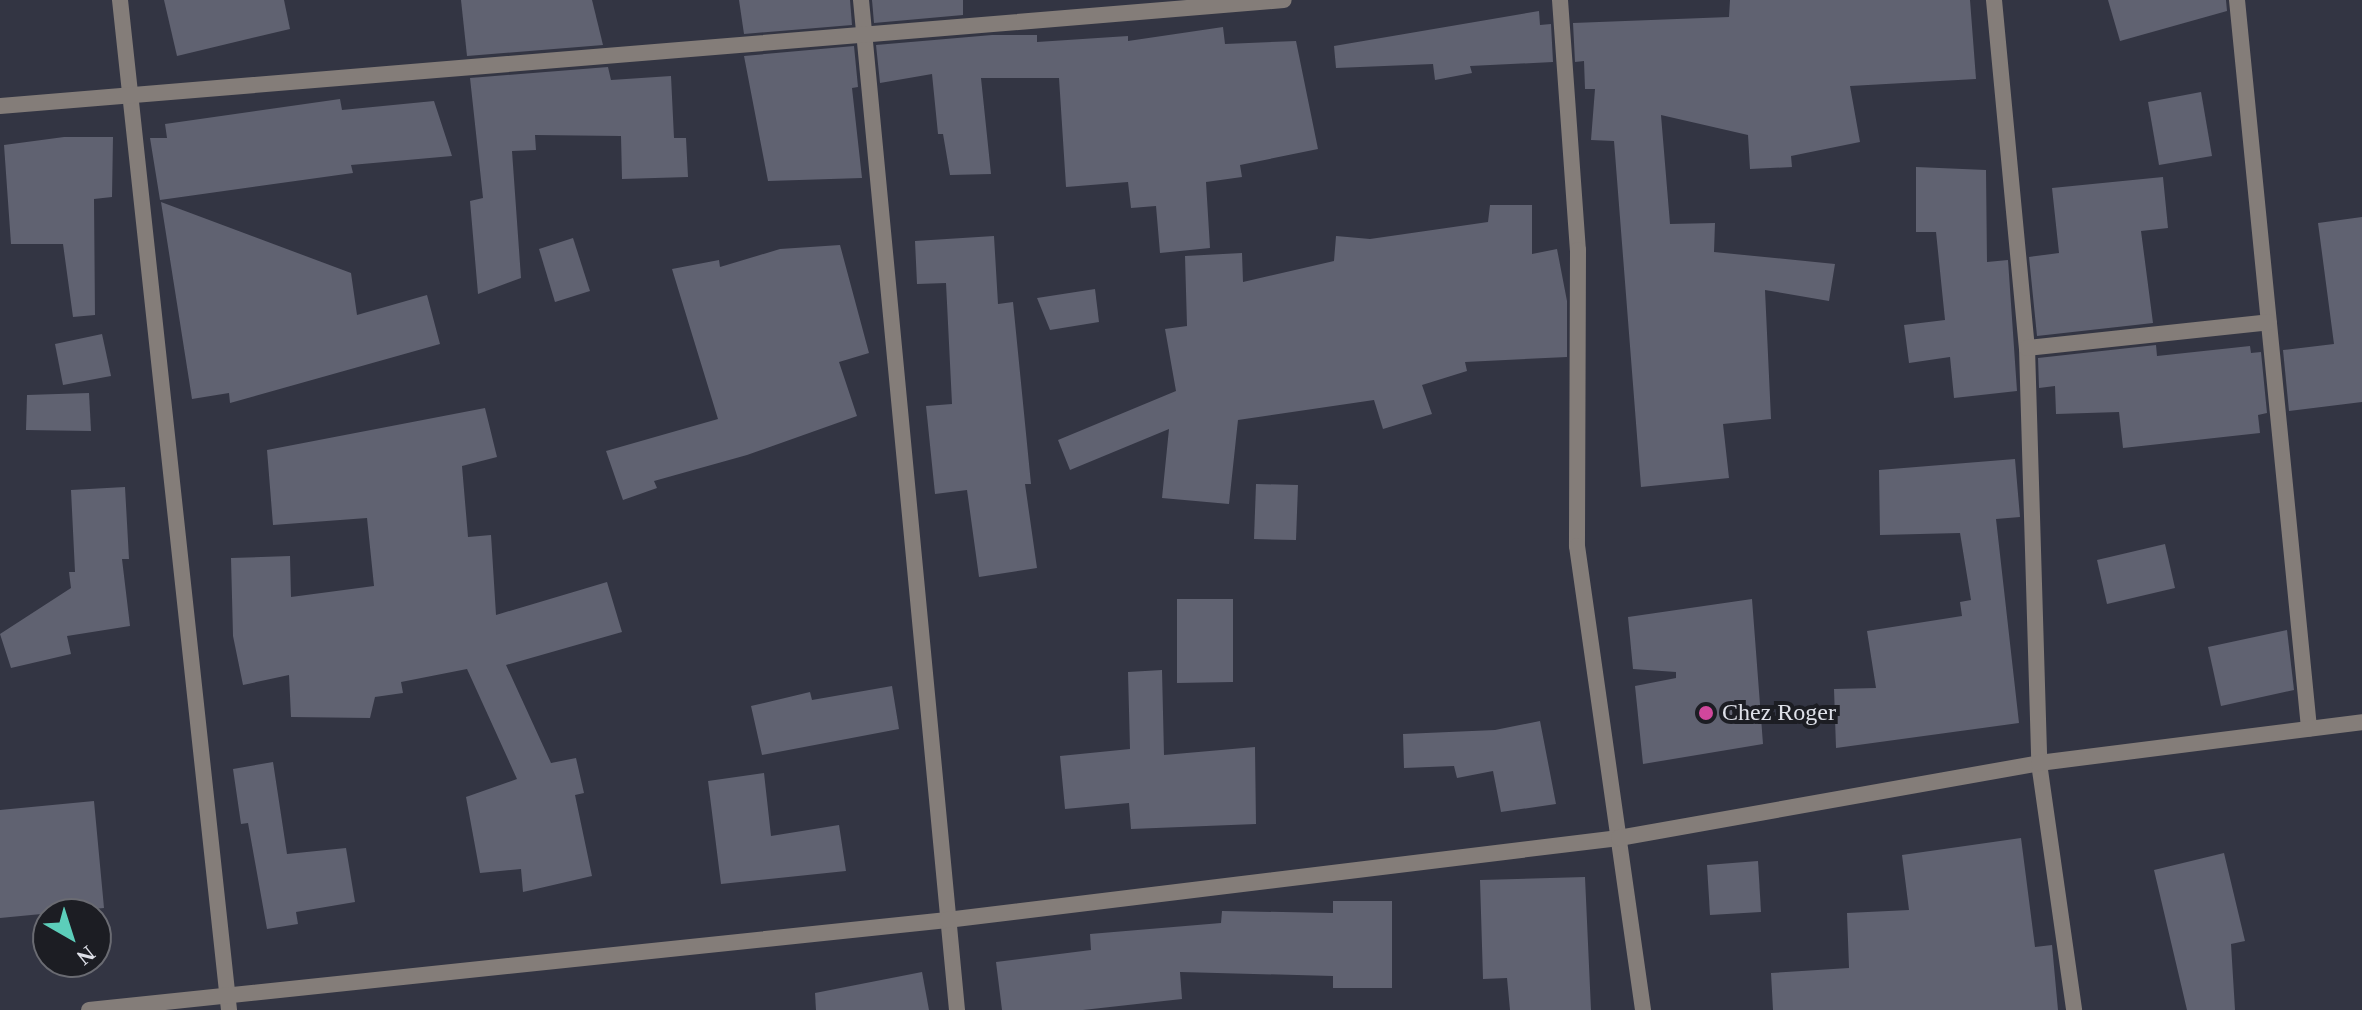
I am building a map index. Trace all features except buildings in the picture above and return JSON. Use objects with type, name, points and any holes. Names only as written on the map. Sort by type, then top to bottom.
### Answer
[{"type":"street","points":[[120,0],[228,1002]]},
{"type":"street","points":[[861,0],[957,1010]]},
{"type":"street","points":[[0,106],[1178,5],[1284,0]]},
{"type":"street","points":[[1560,0],[1578,250],[1577,546],[1643,1010]]},
{"type":"street","points":[[1994,0],[2027,348],[2039,763],[2074,1010]]},
{"type":"street","points":[[2237,0],[2309,728]]},
{"type":"street","points":[[2027,348],[2269,322]]},
{"type":"street","points":[[89,1010],[228,1002],[947,920],[1619,838],[2039,763],[2362,722]]},
{"type":"place","name":"Chez Roger","points":[[1706,713]]}]
